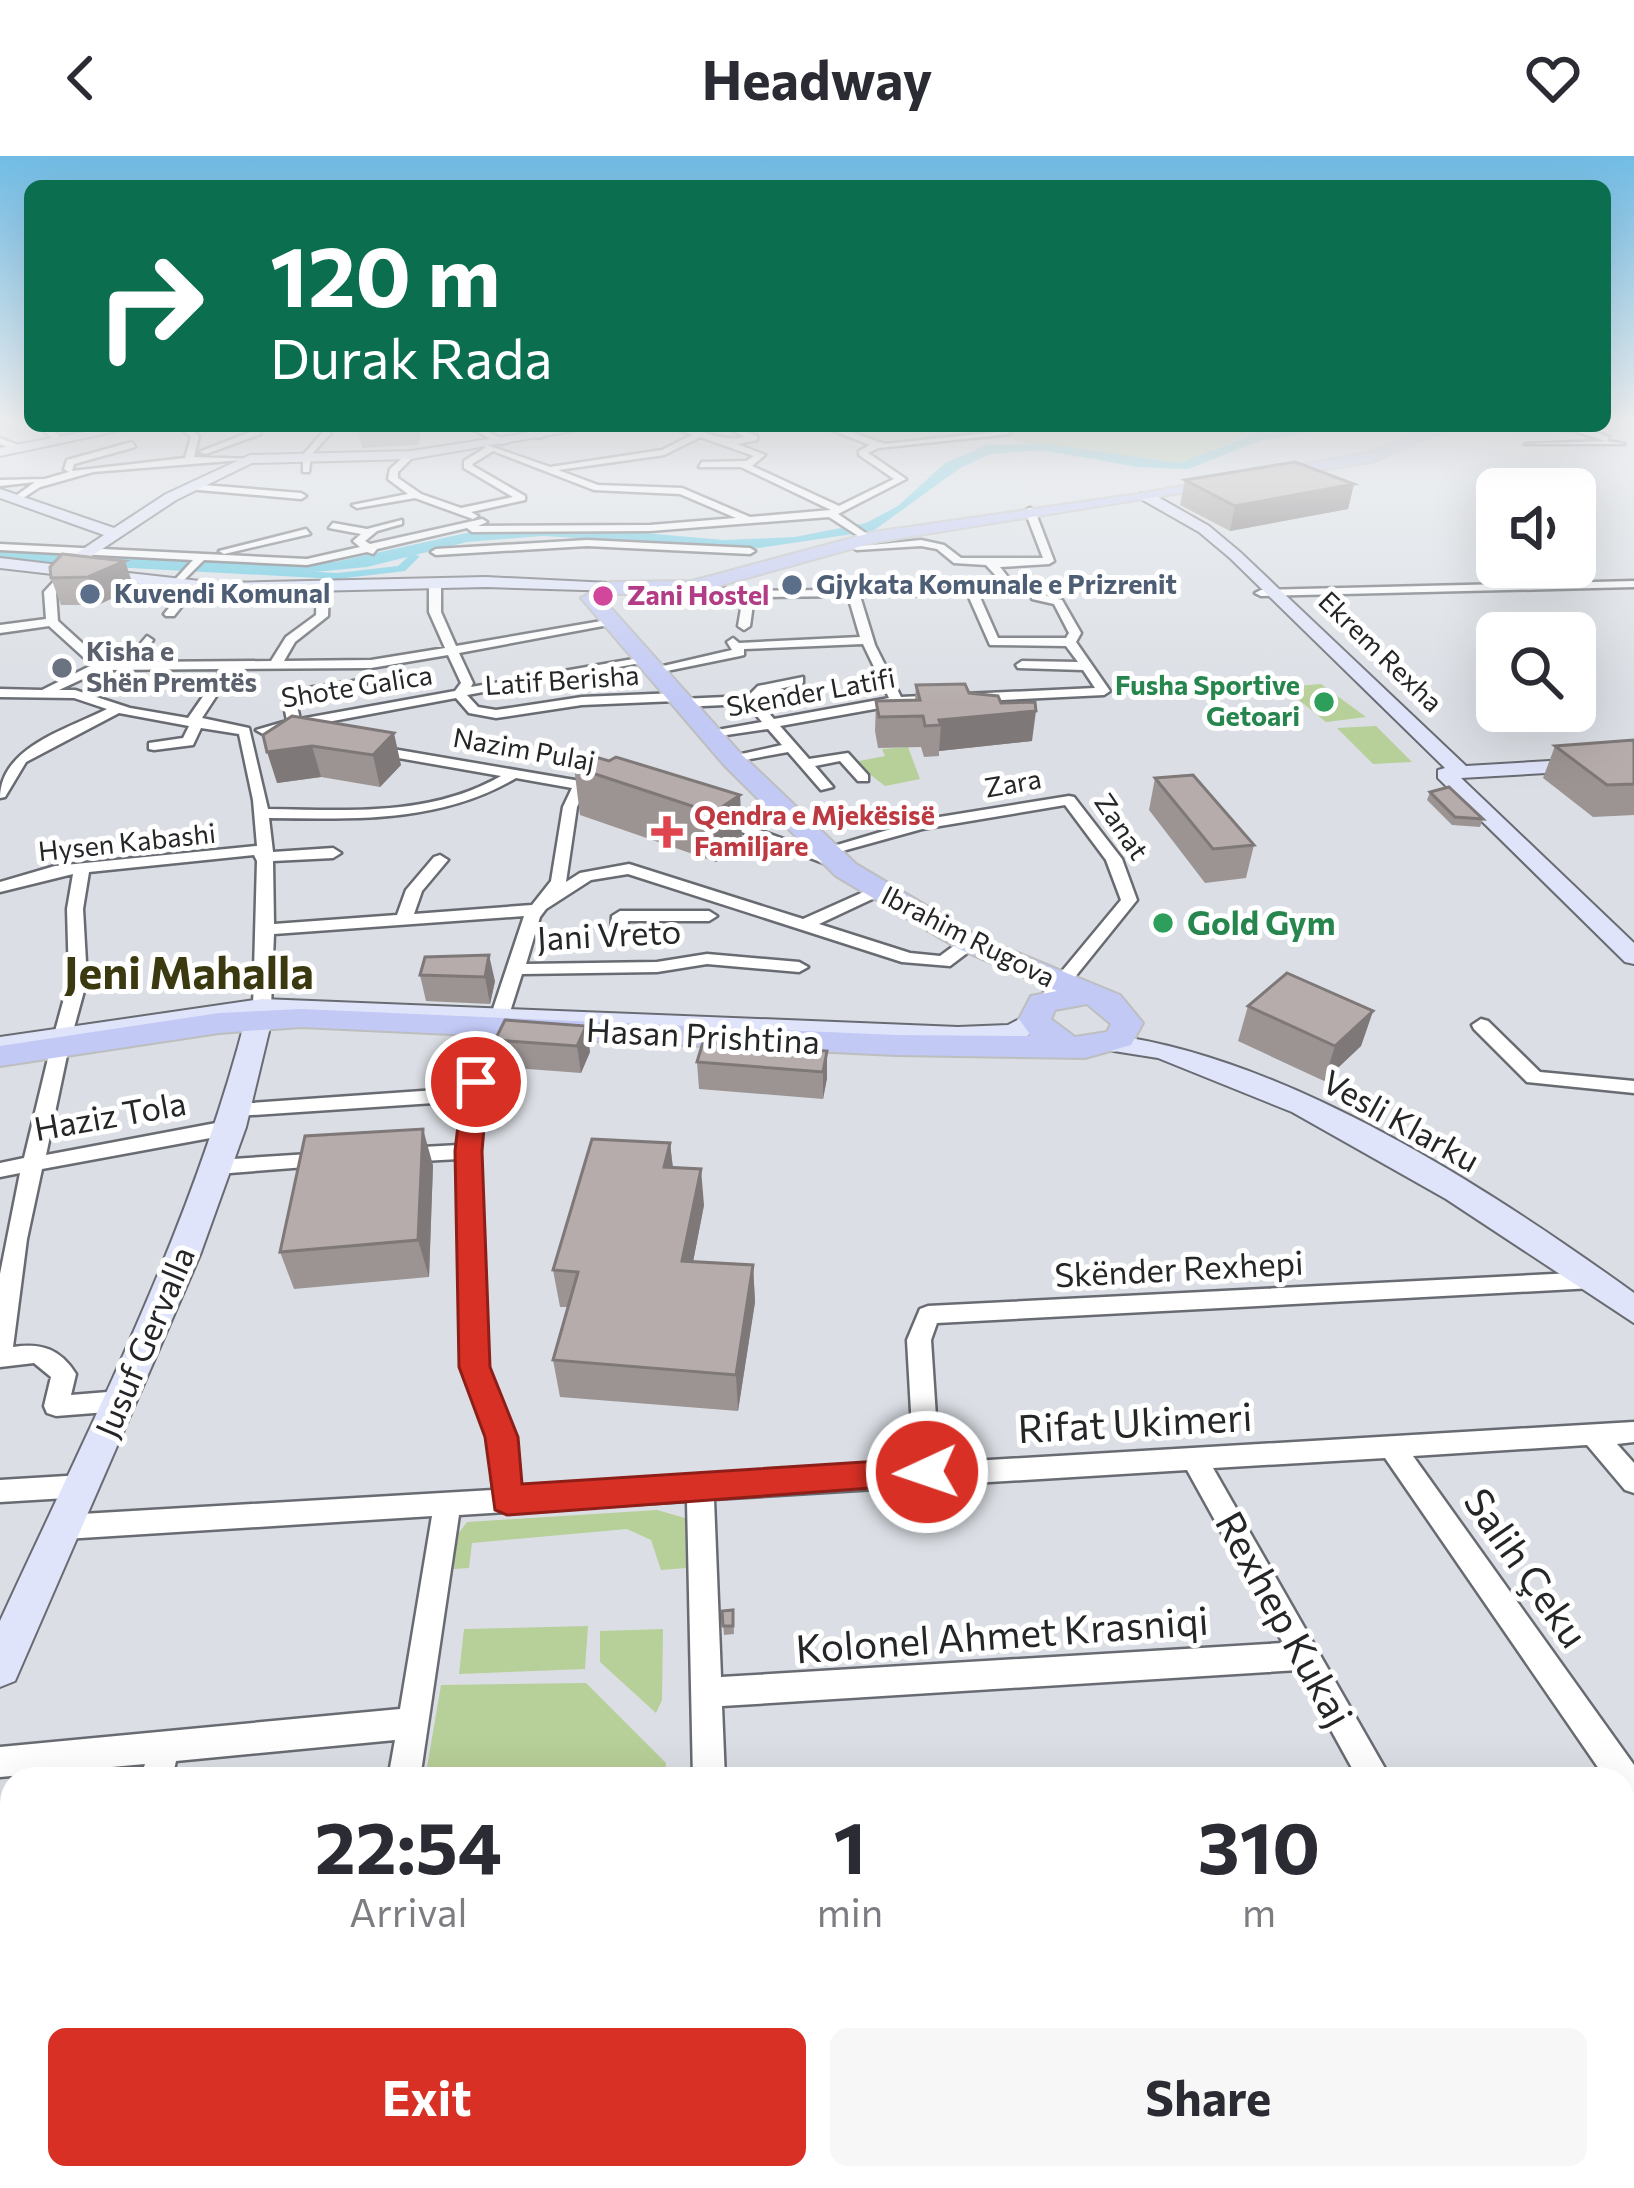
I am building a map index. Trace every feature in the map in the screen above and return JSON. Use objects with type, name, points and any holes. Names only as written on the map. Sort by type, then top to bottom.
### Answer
[{"type":"main road","points":[[600,593],[693,587],[861,540],[1019,513]]},
{"type":"main road","name":"Ibrahim Rugova","points":[[600,593],[613,623],[678,700],[831,858],[1056,999]]},
{"type":"main road","points":[[1073,1046],[1047,1036],[1056,999],[1108,1002],[1118,1029]]},
{"type":"main road","name":"Hasan Prishtina","points":[[260,1023],[301,1018],[496,1020],[896,1045],[1073,1046],[1118,1029]]},
{"type":"main road","points":[[0,1056],[62,1040],[260,1023]]},
{"type":"street","points":[[47,513],[101,544]]},
{"type":"street","points":[[100,666],[52,622],[50,592],[70,566],[150,513]]},
{"type":"street","points":[[464,513],[484,525]]},
{"type":"street","points":[[732,513],[746,519]]},
{"type":"street","points":[[435,542],[484,525],[650,528],[814,513]]},
{"type":"street","points":[[835,513],[861,540],[930,544],[958,561],[1049,561],[1031,513]]},
{"type":"street","name":"Ekrem Rexha","points":[[1170,513],[1268,593]]},
{"type":"street","name":"Ekrem Rexha","points":[[1176,513],[1204,529],[1634,940]]},
{"type":"street","points":[[642,514],[650,528]]},
{"type":"street","points":[[582,527],[596,518]]},
{"type":"street","points":[[373,550],[358,541],[398,522]]},
{"type":"street","points":[[333,526],[369,532]]},
{"type":"street","points":[[170,614],[201,557],[306,532]]},
{"type":"street","points":[[0,548],[101,544],[201,557],[307,562],[435,542],[750,551]]},
{"type":"street","points":[[435,542],[434,612],[457,646],[467,683],[461,693]]},
{"type":"street","points":[[991,563],[1006,591]]},
{"type":"street","name":"Ibrahim Rugova","points":[[0,565],[70,566],[187,580],[323,586],[560,586],[600,593]]},
{"type":"street","points":[[1268,593],[1634,584]]},
{"type":"street","points":[[274,667],[290,640],[324,614],[323,586]]},
{"type":"street","points":[[693,587],[749,593],[853,593],[893,586],[1053,598],[1075,633],[1070,642]]},
{"type":"street","points":[[974,594],[1051,591]]},
{"type":"street","points":[[744,626],[749,593]]},
{"type":"street","points":[[853,593],[868,640],[897,701]]},
{"type":"street","points":[[974,594],[994,642],[1070,642]]},
{"type":"street","points":[[0,629],[52,622]]},
{"type":"street","points":[[36,692],[100,666],[370,664],[613,623]]},
{"type":"street","points":[[490,632],[498,646]]},
{"type":"street","points":[[128,667],[147,640]]},
{"type":"street","points":[[649,665],[728,656],[740,652],[734,642],[868,640]]},
{"type":"street","points":[[1070,642],[1086,666]]},
{"type":"street","name":"Shote Galica","points":[[254,732],[293,720],[649,665]]},
{"type":"street","points":[[1022,665],[1086,666]]},
{"type":"street","name":"Skender Latifi","points":[[711,735],[897,701],[1104,692],[1086,666]]},
{"type":"street","points":[[154,746],[188,742],[195,721],[229,668]]},
{"type":"street","points":[[799,680],[763,689],[752,700],[766,723],[826,788]]},
{"type":"street","points":[[293,720],[288,695],[360,683]]},
{"type":"street","points":[[0,693],[81,695],[118,709],[320,742]]},
{"type":"street","name":"Latif Berisha","points":[[461,693],[474,710],[491,714],[582,701],[752,700]]},
{"type":"street","points":[[0,794],[7,775],[27,756],[118,709]]},
{"type":"street","points":[[254,732],[266,930],[260,1023]]},
{"type":"street","name":"Nazim Pulaj","points":[[362,748],[626,793]]},
{"type":"street","points":[[733,760],[790,748]]},
{"type":"street","points":[[0,753],[27,756]]},
{"type":"street","points":[[805,764],[843,756],[863,778]]},
{"type":"street","points":[[1454,771],[1634,762]]},
{"type":"street","name":"Ekrem Rexha","points":[[1454,771],[1634,957]]},
{"type":"street","points":[[259,813],[421,811],[496,787],[518,772]]},
{"type":"street","points":[[507,1500],[502,1437],[474,1367],[469,1151],[474,1094],[514,969],[562,868],[570,807],[581,784]]},
{"type":"street","name":"Zara","points":[[831,858],[921,825],[1070,800]]},
{"type":"street","name":"Zanat","points":[[1056,999],[1129,900],[1114,859],[1070,800]]},
{"type":"street","points":[[706,816],[831,858]]},
{"type":"street","name":"Hysen Kabashi","points":[[0,887],[82,868],[261,853],[333,853]]},
{"type":"street","points":[[405,916],[414,890],[440,860]]},
{"type":"street","points":[[82,868],[74,909],[78,980],[3,1306],[0,1358],[39,1353],[64,1374],[56,1406],[120,1401]]},
{"type":"street","points":[[562,868],[629,869],[937,963],[969,944]]},
{"type":"street","points":[[266,930],[540,907],[598,872]]},
{"type":"street","points":[[803,925],[877,890]]},
{"type":"street","name":"Jani Vreto","points":[[707,959],[711,894]]},
{"type":"street","name":"Jani Vreto","points":[[619,934],[620,916],[709,916]]},
{"type":"street","name":"Jani Vreto","points":[[514,969],[657,967],[707,959],[799,967]]},
{"type":"street","name":"Hasan Prishtina","points":[[260,1023],[496,1020],[989,1036],[1014,1034],[1056,999]]},
{"type":"street","name":"Jusuf Gervalla","points":[[0,1667],[120,1401],[217,1167],[260,1023]]},
{"type":"street","points":[[1481,1025],[1534,1078],[1634,1087]]},
{"type":"street","name":"Vesli Klarku","points":[[1118,1029],[1256,1083],[1474,1203],[1634,1310]]},
{"type":"street","name":"Vesli Klarku","points":[[1118,1029],[1150,1033],[1261,1072],[1480,1190],[1634,1293]]},
{"type":"street","points":[[0,1046],[62,1040]]},
{"type":"street","name":"Haziz Tola","points":[[0,1170],[234,1119],[474,1094]]},
{"type":"street","points":[[217,1167],[469,1151]]},
{"type":"street","name":"Skënder Rexhepi","points":[[927,1472],[919,1340],[928,1315],[1593,1280]]},
{"type":"street","name":"Rifat Ukimeri","points":[[65,1527],[1634,1432]]},
{"type":"street","points":[[1594,1435],[1634,1482]]},
{"type":"street","name":"Salih Çeku","points":[[1393,1449],[1616,1767]]},
{"type":"street","name":"Rexhep Kukaj","points":[[1194,1459],[1368,1767]]},
{"type":"street","points":[[700,1485],[709,1767]]},
{"type":"street","points":[[0,1491],[83,1486]]},
{"type":"street","points":[[406,1767],[447,1503]]},
{"type":"street","name":"Kolonel Ahmet Krasniqi","points":[[708,1692],[1302,1656]]},
{"type":"street","points":[[0,1762],[160,1764],[413,1723]]},
{"type":"green space","name":"Fusha Sportive Getoari","points":[[1321,684],[1366,717],[1326,722],[1283,687]]},
{"type":"green space","points":[[1376,726],[1412,762],[1373,764],[1337,728]]},
{"type":"green space","points":[[908,747],[920,779],[885,786],[854,762],[885,756],[882,749]]},
{"type":"green space","points":[[657,1510],[685,1518],[686,1568],[661,1570],[651,1540],[627,1529],[472,1543],[469,1568],[453,1569],[458,1534],[467,1522]]},
{"type":"green space","points":[[588,1626],[585,1669],[459,1674],[464,1629]]},
{"type":"green space","points":[[663,1629],[662,1700],[656,1713],[600,1662],[600,1631]]},
{"type":"green space","points":[[586,1683],[666,1767],[427,1767],[441,1685]]},
{"type":"water","points":[[885,513],[898,513],[873,531],[759,548],[542,536],[467,542],[367,567],[314,572],[0,556],[0,550],[287,565],[335,562],[480,530],[598,529],[724,540],[795,537],[866,523]]},
{"type":"building","points":[[62,554],[125,561],[88,577],[51,578],[50,567]]},
{"type":"building","points":[[965,684],[969,693],[998,696],[1001,703],[1035,702],[1036,711],[939,720],[941,725],[925,726],[923,716],[879,717],[876,701],[920,700],[916,685]]},
{"type":"building","points":[[292,716],[394,733],[373,755],[312,746],[267,752],[263,735]]},
{"type":"building","points":[[1634,740],[1634,784],[1607,785],[1555,746]]},
{"type":"building","points":[[592,756],[609,761],[616,757],[740,795],[713,813],[574,767]]},
{"type":"building","points":[[1193,775],[1254,845],[1213,849],[1155,778]]},
{"type":"building","points":[[1449,787],[1483,819],[1455,817],[1430,792]]},
{"type":"building","points":[[489,955],[485,977],[420,975],[425,957]]},
{"type":"building","points":[[1287,973],[1373,1011],[1335,1046],[1248,1006]]},
{"type":"building","points":[[505,1020],[586,1026],[577,1046],[495,1040]]},
{"type":"building","points":[[703,1042],[827,1051],[823,1072],[697,1062]]},
{"type":"building","points":[[423,1129],[418,1240],[280,1252],[305,1136]]},
{"type":"building","points":[[592,1139],[670,1143],[664,1167],[701,1169],[682,1261],[753,1265],[736,1375],[553,1360],[578,1272],[553,1270]]},
{"type":"building","points":[[733,1610],[733,1626],[723,1626],[722,1611]]},
{"type":"waterway","points":[[0,558],[337,576],[401,569],[415,556]]},
{"type":"place","name":"Gjykata Komunale e Prizrenit","points":[[792,585]]},
{"type":"place","name":"Kuvendi Komunal","points":[[90,594]]},
{"type":"place","name":"Zani Hostel","points":[[603,596]]},
{"type":"place","name":"Kisha e Shën Premtës","points":[[62,668]]},
{"type":"place","name":"Fusha Sportive Getoari","points":[[1324,702]]},
{"type":"place","name":"Qendra e Mjekësisë Familjare","points":[[667,832]]},
{"type":"place","name":"Gold Gym","points":[[1163,923]]},
{"type":"district","name":"Jeni Mahalla","points":[[189,973]]},
{"type":"route","points":[[476,1082],[469,1151],[474,1367],[502,1437],[507,1500],[927,1472]]}]
